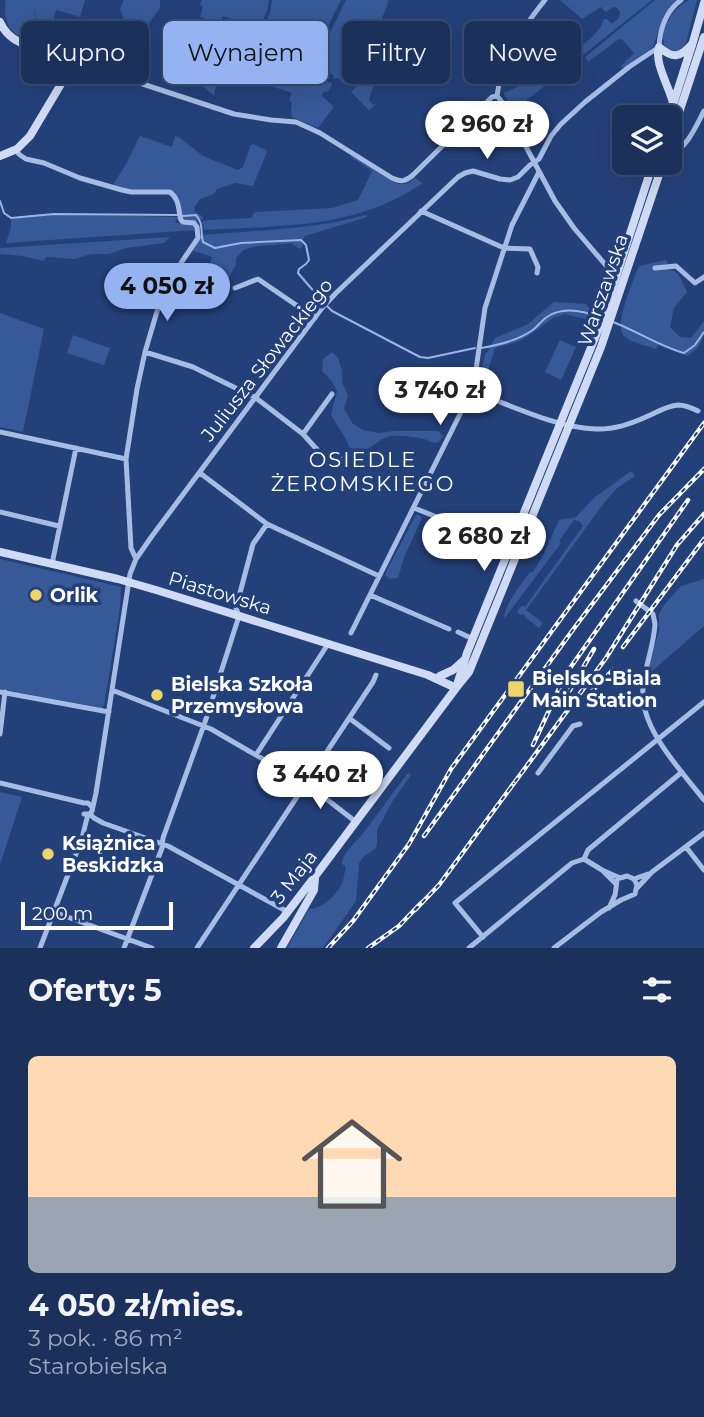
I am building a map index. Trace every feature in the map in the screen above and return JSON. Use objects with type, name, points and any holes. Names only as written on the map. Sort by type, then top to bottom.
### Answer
[{"type":"main road","points":[[673,103],[704,3]]},
{"type":"main road","points":[[1,27],[21,43]]},
{"type":"main road","points":[[682,105],[704,37]]},
{"type":"main road","points":[[659,47],[667,54],[676,55],[682,54],[694,42]]},
{"type":"main road","points":[[659,47],[657,61],[673,103]]},
{"type":"main road","points":[[0,156],[15,150],[30,136],[61,84]]},
{"type":"main road","name":"Warszawska","points":[[456,688],[469,672],[515,548],[606,322],[650,175]]},
{"type":"main road","name":"Warszawska","points":[[621,275],[658,175]]},
{"type":"main road","name":"Warszawska","points":[[456,688],[473,639],[515,548]]},
{"type":"main road","name":"Piastowska","points":[[0,552],[128,582],[428,675],[456,688]]},
{"type":"main road","points":[[456,688],[440,676],[453,670],[465,659]]},
{"type":"main road","points":[[428,675],[442,688],[446,701]]},
{"type":"main road","name":"Piastowska","points":[[428,675],[440,676]]},
{"type":"main road","name":"3 Maja","points":[[254,948],[288,912],[456,688]]},
{"type":"main road","points":[[281,948],[314,890],[316,875]]},
{"type":"street","points":[[497,96],[509,55],[545,0]]},
{"type":"street","points":[[659,47],[659,38],[666,18],[681,0]]},
{"type":"street","name":"Juliusza Słowackiego","points":[[87,809],[95,796],[128,582],[136,559],[322,308],[421,211],[465,173],[472,171],[500,180],[518,177],[539,159],[561,124],[619,75],[659,47]]},
{"type":"street","points":[[145,84],[234,114],[296,122],[329,138],[400,181],[413,175],[492,97],[497,96]]},
{"type":"street","points":[[497,96],[555,201],[609,269],[621,275]]},
{"type":"street","points":[[682,148],[704,111]]},
{"type":"street","points":[[682,141],[687,143]]},
{"type":"street","points":[[15,150],[24,158],[122,190],[169,192],[177,199],[181,221],[196,225],[198,238],[163,288],[145,352],[125,459],[131,548],[136,559]]},
{"type":"street","points":[[474,394],[485,308],[512,225],[539,172]]},
{"type":"street","points":[[421,211],[504,248],[530,250],[538,267],[537,273]]},
{"type":"street","points":[[655,268],[676,266],[695,283],[704,277]]},
{"type":"street","points":[[235,288],[258,279],[315,318]]},
{"type":"street","points":[[145,352],[193,367],[256,398],[303,434],[332,465],[355,453]]},
{"type":"street","points":[[303,434],[332,394]]},
{"type":"street","points":[[351,633],[468,398],[474,394],[565,425],[586,429],[609,429],[634,423],[677,405],[698,411]]},
{"type":"street","points":[[0,432],[125,459]]},
{"type":"street","points":[[51,564],[76,448]]},
{"type":"street","points":[[200,473],[267,524],[379,576]]},
{"type":"street","points":[[414,508],[515,548]]},
{"type":"street","points":[[0,512],[59,526]]},
{"type":"street","points":[[124,948],[149,885],[239,616],[236,608],[253,544],[267,524]]},
{"type":"street","points":[[370,595],[449,629]]},
{"type":"street","points":[[636,601],[653,614],[655,621],[643,700],[657,739],[704,800]]},
{"type":"street","points":[[458,632],[473,639]]},
{"type":"street","points":[[256,755],[328,644]]},
{"type":"street","points":[[197,948],[376,675]]},
{"type":"street","points":[[112,687],[204,725],[305,783],[356,822]]},
{"type":"street","points":[[0,733],[3,692],[109,712]]},
{"type":"street","points":[[483,937],[455,903],[704,702]]},
{"type":"street","points":[[349,718],[389,748]]},
{"type":"street","points":[[538,773],[573,726],[580,723]]},
{"type":"street","points":[[469,948],[572,863],[584,859],[588,850],[682,772]]},
{"type":"street","points":[[0,783],[70,799],[87,809],[97,820],[162,844],[288,912]]},
{"type":"street","points":[[40,948],[86,825],[87,809]]},
{"type":"street","points":[[86,825],[97,820]]},
{"type":"street","points":[[554,948],[609,908],[625,898],[632,897],[652,872],[704,833]]},
{"type":"street","points":[[686,847],[704,870]]},
{"type":"street","points":[[584,859],[618,881]]},
{"type":"street","points":[[609,908],[618,881],[627,876],[634,878],[652,872]]},
{"type":"street","points":[[634,878],[638,888]]},
{"type":"street","points":[[616,891],[625,898]]},
{"type":"street","points":[[54,912],[152,948]]},
{"type":"shaded area","points":[[6,0],[85,0],[80,17],[56,10],[53,21],[36,21],[34,8],[36,21],[21,21],[21,37],[9,27],[5,11]]},
{"type":"shaded area","points":[[124,0],[160,0],[160,8],[149,23],[149,21],[124,21],[120,9]]},
{"type":"shaded area","points":[[202,0],[269,0],[262,21],[238,21],[223,16],[221,21],[213,21],[200,17],[203,6],[200,5]]},
{"type":"shaded area","points":[[272,0],[341,0],[328,26],[328,21],[266,21]]},
{"type":"shaded area","points":[[346,0],[389,1],[381,21],[342,21],[342,82],[338,78],[333,79],[334,76],[328,72],[328,37]]},
{"type":"shaded area","points":[[560,0],[652,0],[581,57],[581,46],[594,35],[604,19],[612,24],[619,18],[620,12],[613,7],[606,12],[601,7],[582,19]]},
{"type":"shaded area","points":[[655,0],[676,0],[664,15],[653,47],[623,69],[621,66],[634,53],[619,39],[588,62],[585,57]]},
{"type":"shaded area","points":[[689,0],[697,0],[686,43],[682,50],[674,52],[665,47],[664,33],[673,13]]},
{"type":"shaded area","points":[[331,82],[328,91],[321,95],[333,108],[318,128],[292,117],[292,103],[289,100],[292,93],[265,84],[315,85]]},
{"type":"shaded area","points":[[201,84],[216,84],[214,96]]},
{"type":"shaded area","points":[[353,84],[375,84],[369,100],[373,105],[378,103],[369,110],[351,92],[356,87]]},
{"type":"shaded area","points":[[521,84],[547,84],[513,111],[504,93]]},
{"type":"shaded area","points":[[140,136],[172,147],[175,136],[203,156],[238,170],[243,167],[251,145],[267,152],[253,186],[235,183],[200,199],[194,208],[203,219],[197,222],[183,219],[172,192],[129,191],[113,185]]},
{"type":"shaded area","points":[[350,156],[399,184],[407,184],[415,178],[423,183],[397,198],[344,217],[290,225],[204,230],[202,222],[208,220],[251,218],[255,212],[332,208],[358,200],[372,171]]},
{"type":"shaded area","points":[[55,214],[178,217],[176,223],[193,224],[196,230],[6,243],[11,219]]},
{"type":"shaded area","points":[[366,215],[367,217],[305,236],[300,249],[291,243],[244,250],[236,258],[236,264],[224,288],[205,284],[212,257],[191,250],[198,243],[200,235],[304,227]]},
{"type":"shaded area","points":[[170,237],[164,243],[75,259],[47,257],[43,261],[0,254],[0,248]]},
{"type":"shaded area","points":[[666,260],[668,264],[653,267],[676,272],[687,292],[674,308],[670,327],[680,337],[691,338],[704,321],[701,342],[687,356],[658,345],[656,349],[635,342],[621,331],[626,302],[639,266]]},
{"type":"shaded area","points":[[554,302],[586,304],[592,311],[593,321],[565,314],[553,318],[519,341],[495,348],[483,387],[479,384],[485,354],[495,338],[528,324]]},
{"type":"shaded area","points":[[0,313],[44,329],[23,432],[0,427]]},
{"type":"shaded area","points":[[73,335],[110,348],[104,365],[67,353]]},
{"type":"shaded area","points":[[560,340],[576,347],[561,380],[545,372]]},
{"type":"shaded area","points":[[332,352],[338,358],[342,371],[342,382],[348,396],[344,408],[352,423],[363,430],[379,433],[438,431],[443,436],[439,442],[393,436],[384,438],[367,449],[356,450],[349,447],[331,415],[337,391],[322,371],[323,359]]},
{"type":"shaded area","points":[[631,471],[635,476],[616,489],[604,503],[526,610],[543,623],[539,628],[525,617],[526,615],[517,612],[522,605],[525,607],[583,526],[579,521],[574,520],[559,541],[561,543],[504,619],[510,601],[530,572],[533,572],[559,520],[576,517],[594,498]]},
{"type":"shaded area","points":[[416,515],[422,518],[398,578],[390,579],[386,572]]},
{"type":"shaded area","points":[[0,559],[121,587],[120,608],[102,708],[0,689]]},
{"type":"shaded area","points":[[704,579],[704,626],[652,671],[648,671],[659,630],[659,614],[664,605],[681,586]]},
{"type":"shaded area","points":[[408,773],[411,775],[377,830],[375,849],[359,863],[356,901],[323,948],[287,948],[309,909],[323,905],[338,889],[346,867],[342,864],[345,855]]},
{"type":"shaded area","points":[[0,792],[22,797],[0,865]]},
{"type":"waterway","points":[[0,201],[4,213],[11,218],[54,214],[177,215]]},
{"type":"waterway","points":[[183,216],[196,215],[201,225],[203,242],[215,248],[241,243],[301,240],[306,245],[309,260],[298,273],[323,302]]},
{"type":"waterway","points":[[327,306],[420,357],[428,358],[475,348]]},
{"type":"waterway","points":[[481,348],[522,336],[547,317],[560,312],[581,312],[601,318]]},
{"type":"waterway","points":[[613,322],[684,353],[695,345],[704,332]]},
{"type":"railway","points":[[328,948],[353,921],[409,844],[451,769],[704,423]]},
{"type":"railway","points":[[424,836],[659,515],[704,469]]},
{"type":"railway","points":[[568,671],[688,500]]},
{"type":"railway","points":[[509,790],[606,658],[677,545],[704,514]]},
{"type":"railway","points":[[623,647],[704,539]]},
{"type":"railway","points":[[564,700],[594,649]]},
{"type":"railway","points":[[591,692],[613,670]]},
{"type":"railway","points":[[533,745],[564,678]]},
{"type":"railway","points":[[415,910],[439,885],[514,783]]},
{"type":"railway","points":[[368,948],[399,926],[421,903]]},
{"type":"place","name":"Orlik","points":[[36,595]]},
{"type":"place","name":"Bielsko-Biala Main Station","points":[[516,689]]},
{"type":"place","name":"Bielska Szkoła Przemysłowa","points":[[157,695]]},
{"type":"place","name":"Książnica Beskidzka","points":[[48,854]]},
{"type":"district","name":"OSIEDLE ŻEROMSKIEGO","points":[[363,471]]}]
